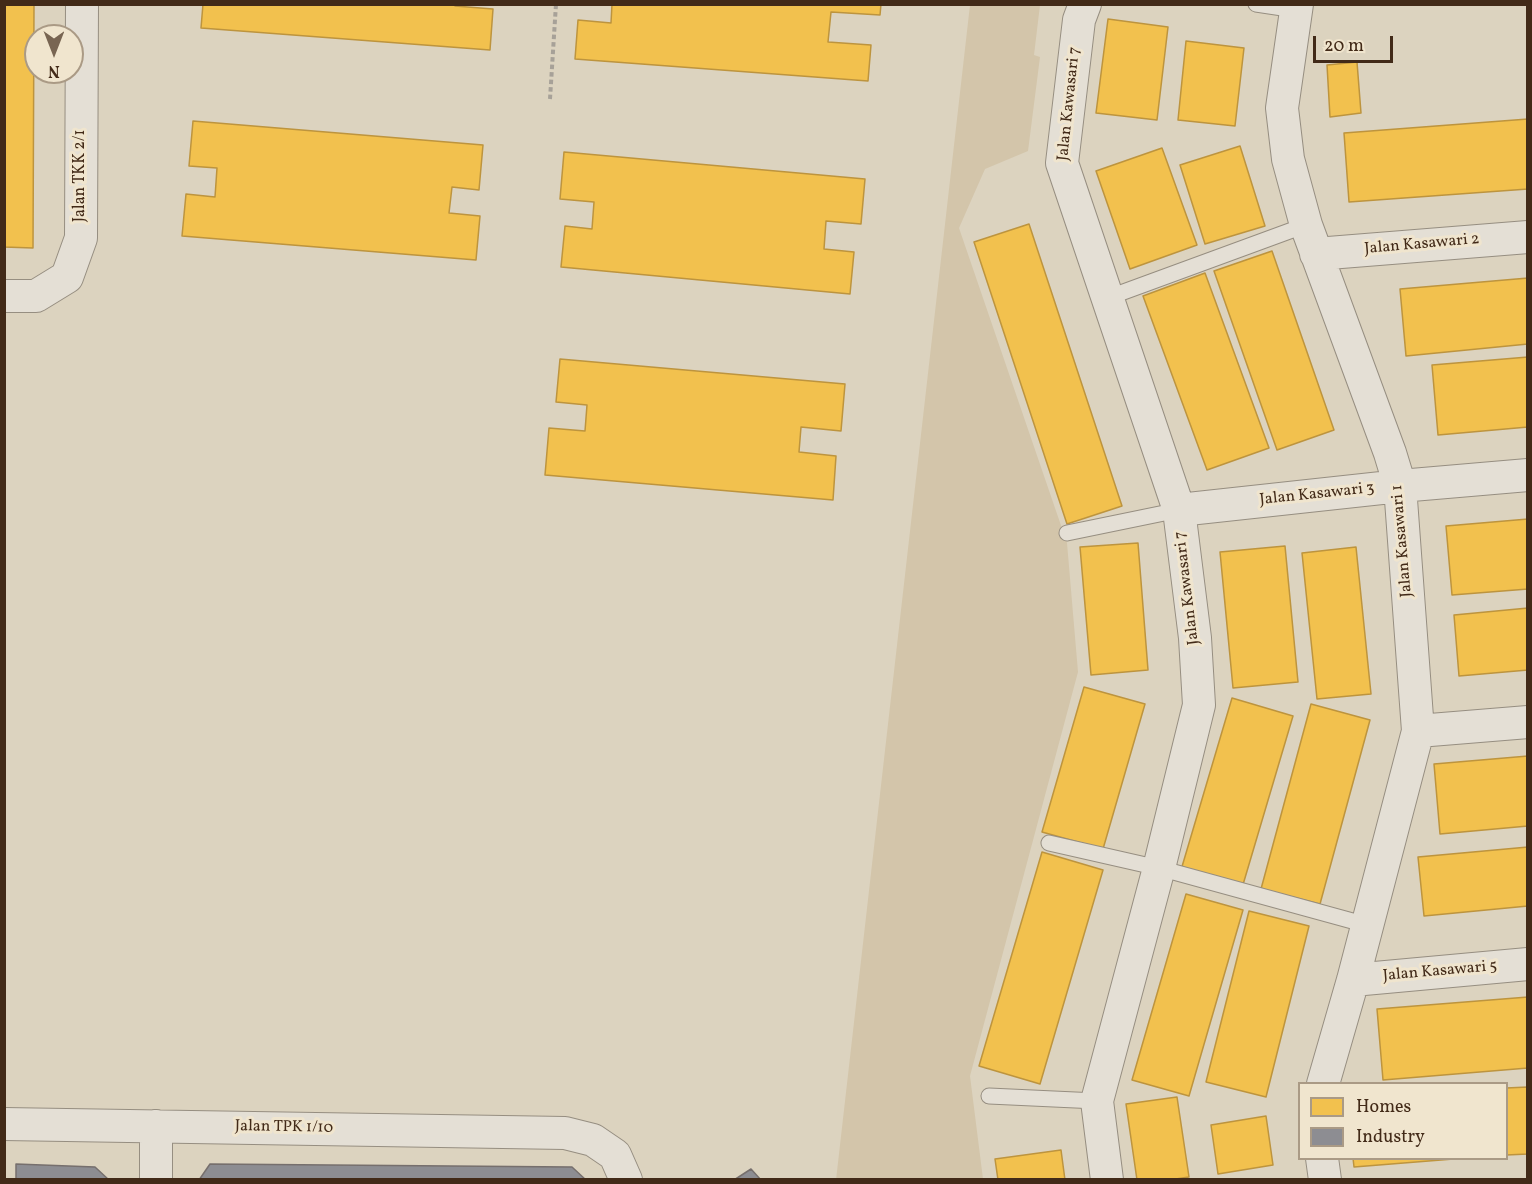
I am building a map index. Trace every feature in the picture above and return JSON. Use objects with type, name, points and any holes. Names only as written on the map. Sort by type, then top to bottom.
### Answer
[{"type":"street","name":"Jalan TKK 2/1","points":[[4,296],[36,296],[67,277],[81,238],[82,4]]},
{"type":"street","name":"Jalan Kawasari 7","points":[[1085,4],[1079,20],[1062,163],[1179,510],[1195,638],[1199,705],[1159,868],[1097,1101],[1107,1179]]},
{"type":"street","name":"Jalan Kasawari 1","points":[[1296,7],[1282,108],[1287,159],[1311,240],[1390,453],[1400,486],[1418,731],[1353,980],[1323,1082]]},
{"type":"street","name":"Jalan Kasawari 2","points":[[1311,240],[1527,237]]},
{"type":"street","name":"Jalan Kasawari 3","points":[[1179,510],[1527,475]]},
{"type":"street","points":[[1418,731],[1527,722]]},
{"type":"street","name":"Jalan Kasawari 5","points":[[1353,980],[1527,964]]},
{"type":"street","name":"Jalan TPK 1/10","points":[[4,1124],[564,1133],[594,1140],[615,1155],[626,1179]]},
{"type":"street","points":[[156,1126],[156,1179]]},
{"type":"street","points":[[1322,1160],[1325,1179]]},
{"type":"lane","points":[[1256,4],[1296,7]]},
{"type":"lane","points":[[1107,298],[1311,240]]},
{"type":"lane","points":[[1067,532],[1179,510]]},
{"type":"lane","points":[[1048,843],[1159,868],[1367,925]]},
{"type":"lane","points":[[989,1096],[1097,1101]]},
{"type":"path","points":[[550,99],[556,4]]},
{"type":"shaded area","points":[[970,5],[1040,5],[1034,55],[1040,57],[1028,151],[985,169],[959,228],[1067,543],[1078,672],[970,1076],[983,1179],[836,1180]]},
{"type":"building: Homes","points":[[4,4],[34,4],[34,24],[24,24],[24,84],[34,84],[33,248],[4,247]]},
{"type":"building: Homes","points":[[203,4],[455,4],[455,6],[493,9],[490,50],[201,28]]},
{"type":"building: Homes","points":[[612,4],[881,4],[880,15],[831,12],[828,42],[871,45],[868,81],[575,59],[578,20],[611,23]]},
{"type":"building: Homes","points":[[1108,19],[1168,27],[1157,120],[1096,113]]},
{"type":"building: Homes","points":[[1186,41],[1244,48],[1235,126],[1178,120]]},
{"type":"building: Homes","points":[[1357,62],[1361,113],[1330,117],[1327,65]]},
{"type":"building: Homes","points":[[1528,119],[1528,189],[1349,202],[1344,133]]},
{"type":"building: Homes","points":[[193,121],[483,145],[479,190],[452,187],[449,213],[480,216],[476,260],[182,236],[186,194],[215,197],[217,168],[189,166]]},
{"type":"building: Homes","points":[[1240,146],[1265,226],[1205,244],[1180,165]]},
{"type":"building: Homes","points":[[1162,148],[1197,245],[1130,269],[1096,171]]},
{"type":"building: Homes","points":[[564,152],[865,179],[861,224],[826,221],[824,249],[854,252],[850,294],[561,267],[565,226],[592,229],[594,202],[560,199]]},
{"type":"building: Homes","points":[[1029,224],[1122,506],[1067,524],[974,242]]},
{"type":"building: Homes","points":[[1272,251],[1334,430],[1277,450],[1214,271]]},
{"type":"building: Homes","points":[[1205,273],[1269,448],[1207,470],[1143,296]]},
{"type":"building: Homes","points":[[1528,278],[1528,344],[1406,356],[1400,289]]},
{"type":"building: Homes","points":[[1528,357],[1528,427],[1438,435],[1432,365]]},
{"type":"building: Homes","points":[[560,359],[845,384],[841,431],[801,427],[799,452],[836,456],[833,500],[545,475],[549,428],[585,431],[587,405],[556,402]]},
{"type":"building: Homes","points":[[1528,519],[1528,589],[1452,595],[1446,526]]},
{"type":"building: Homes","points":[[1138,543],[1148,670],[1091,675],[1080,547]]},
{"type":"building: Homes","points":[[1285,546],[1298,682],[1233,688],[1220,552]]},
{"type":"building: Homes","points":[[1356,547],[1371,694],[1317,699],[1302,553]]},
{"type":"building: Homes","points":[[1528,608],[1528,670],[1459,676],[1454,615]]},
{"type":"building: Homes","points":[[1084,687],[1145,704],[1103,849],[1042,832]]},
{"type":"building: Homes","points":[[1232,698],[1293,716],[1242,888],[1181,870]]},
{"type":"building: Homes","points":[[1311,704],[1370,720],[1320,904],[1261,889]]},
{"type":"building: Homes","points":[[1528,756],[1528,826],[1440,834],[1434,764]]},
{"type":"building: Homes","points":[[1528,847],[1528,906],[1424,916],[1418,857]]},
{"type":"building: Homes","points":[[1042,852],[1103,870],[1040,1084],[979,1066]]},
{"type":"building: Homes","points":[[1186,894],[1243,910],[1189,1096],[1132,1080]]},
{"type":"building: Homes","points":[[1249,911],[1309,926],[1266,1097],[1206,1082]]},
{"type":"building: Homes","points":[[1528,997],[1528,1068],[1383,1080],[1377,1009]]},
{"type":"building: Homes","points":[[1528,1087],[1528,1154],[1508,1155],[1508,1088]]},
{"type":"building: Homes","points":[[1177,1097],[1189,1177],[1169,1180],[1137,1180],[1126,1104]]},
{"type":"building: Homes","points":[[1266,1116],[1273,1165],[1218,1174],[1211,1125]]},
{"type":"building: Homes","points":[[1061,1150],[1065,1180],[998,1180],[995,1159]]},
{"type":"building: Homes","points":[[1353,1160],[1441,1160],[1354,1167]]},
{"type":"building: Industry","points":[[16,1164],[95,1167],[109,1180],[16,1180]]},
{"type":"building: Industry","points":[[210,1164],[572,1167],[586,1180],[199,1180]]},
{"type":"building: Industry","points":[[751,1169],[761,1180],[734,1180]]}]
